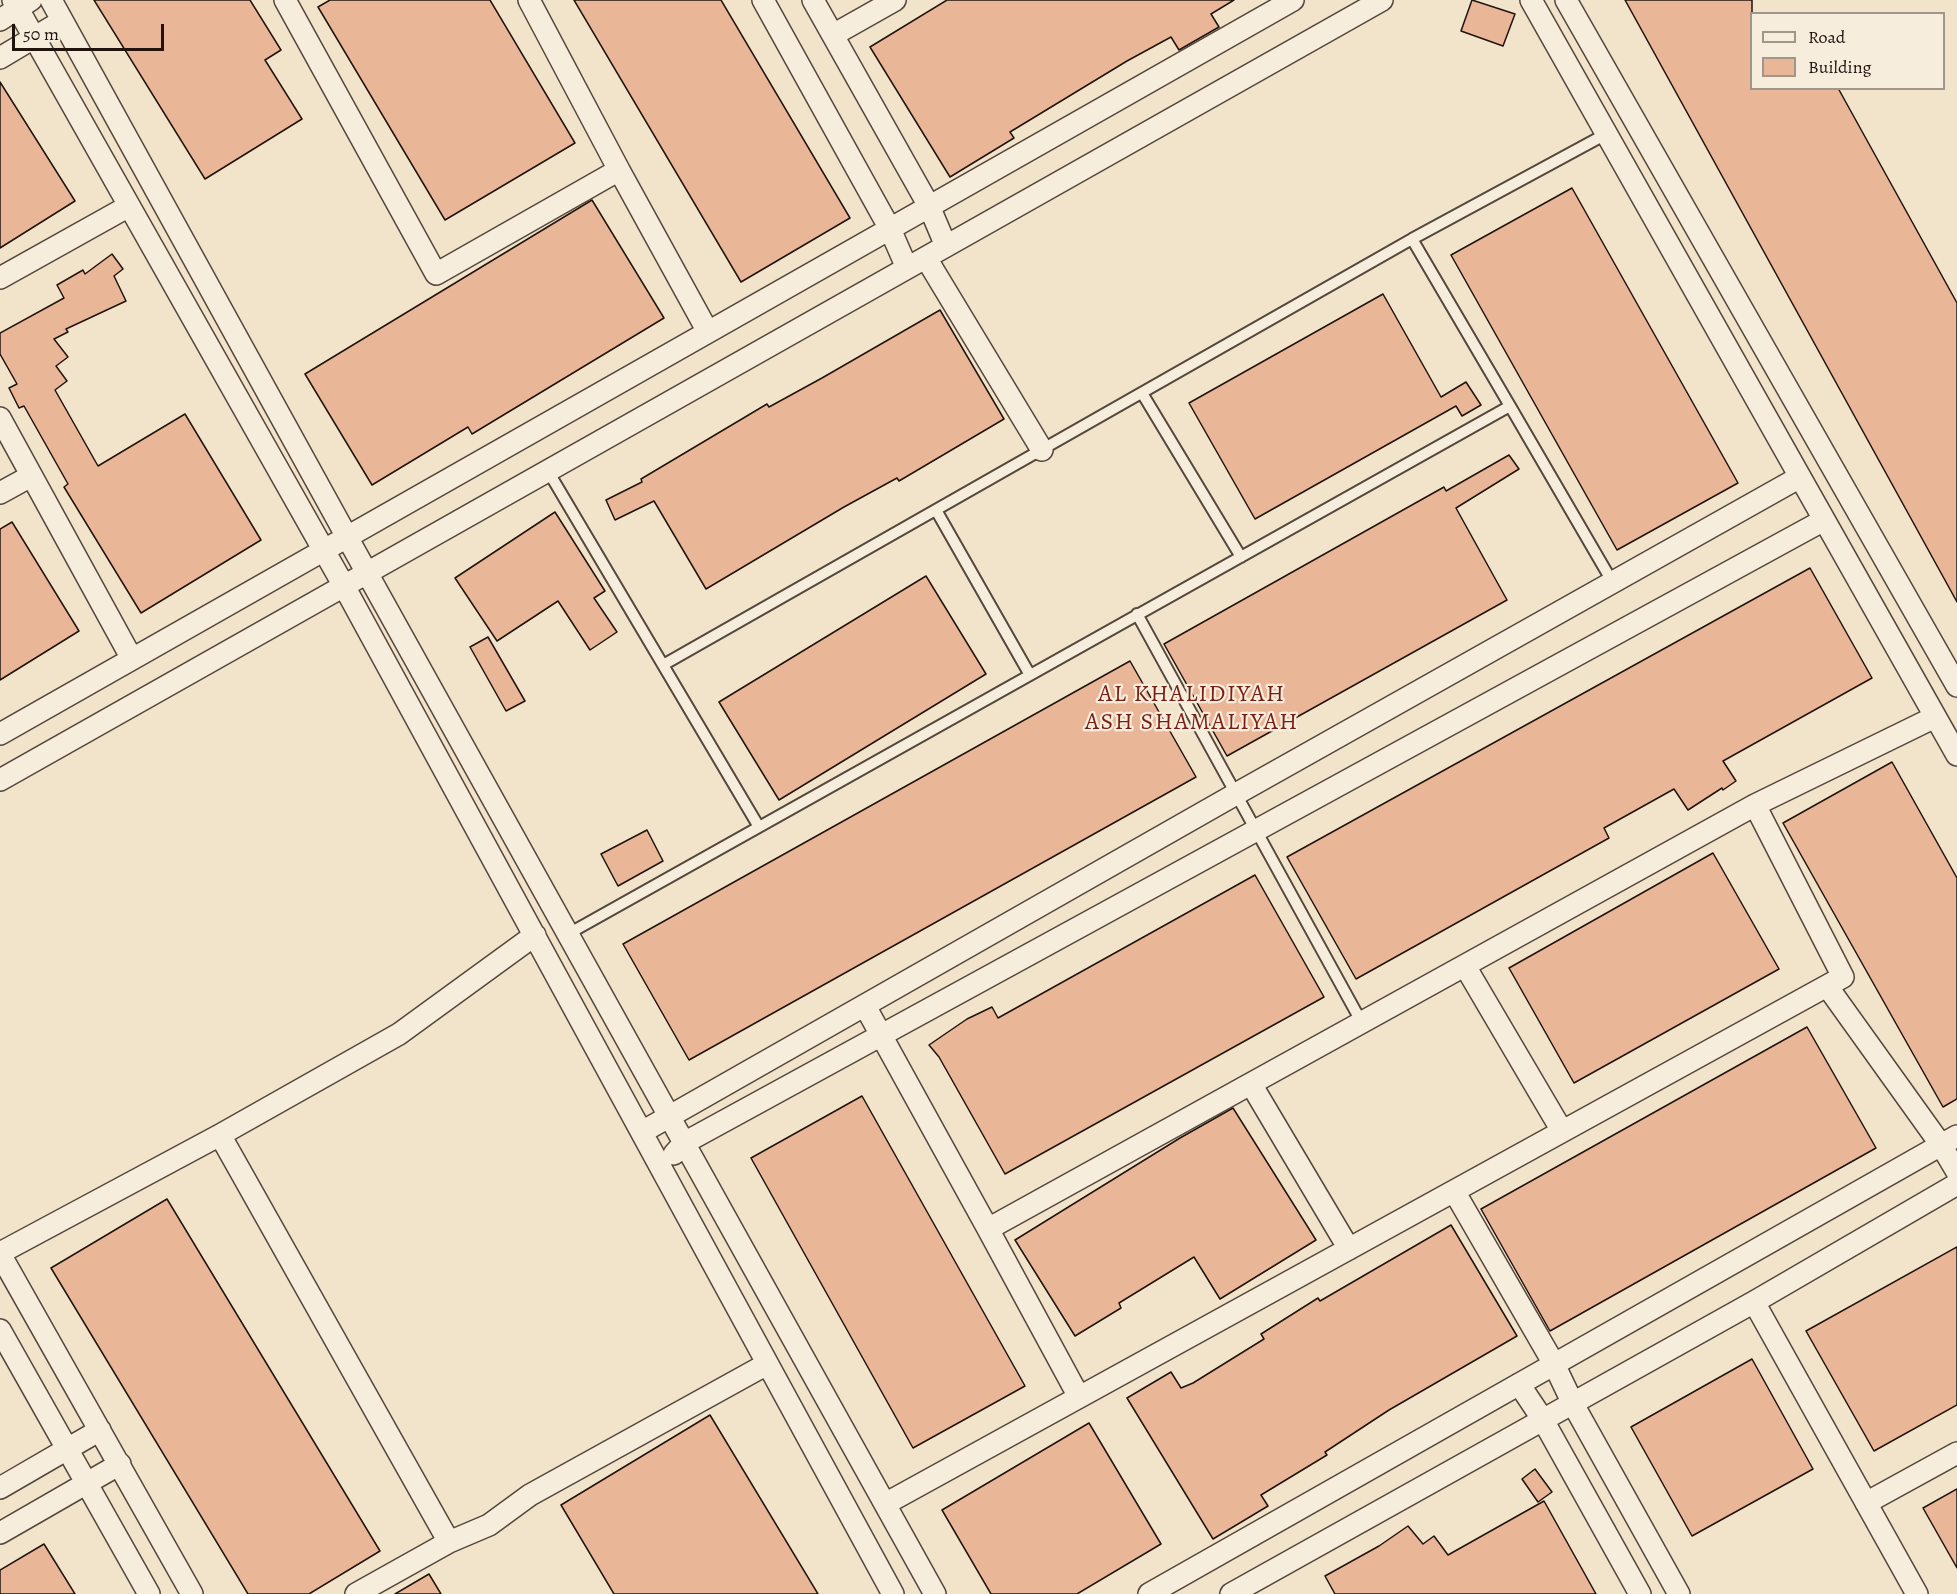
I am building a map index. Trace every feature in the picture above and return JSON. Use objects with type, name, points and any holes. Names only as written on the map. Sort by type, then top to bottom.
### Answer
[{"type":"street","points":[[51,0],[346,537],[935,1594]]},
{"type":"street","points":[[285,0],[436,274],[619,170]]},
{"type":"street","points":[[529,0],[708,332]]},
{"type":"street","points":[[763,0],[890,229],[907,268]]},
{"type":"street","points":[[813,0],[929,206],[946,246]]},
{"type":"street","points":[[833,35],[895,0]]},
{"type":"street","points":[[0,780],[1382,0]]},
{"type":"street","points":[[1531,0],[1957,755]]},
{"type":"street","points":[[1566,0],[1957,686]]},
{"type":"street","points":[[0,734],[1287,1]]},
{"type":"street","points":[[15,7],[344,586],[893,1594]]},
{"type":"street","points":[[0,58],[62,21]]},
{"type":"street","points":[[0,279],[129,206]]},
{"type":"street","points":[[926,258],[1042,450]]},
{"type":"street","points":[[0,418],[132,659]]},
{"type":"street","points":[[0,494],[31,476]]},
{"type":"street","points":[[642,1132],[1800,477]]},
{"type":"street","points":[[661,1167],[684,1143],[1824,520]]},
{"type":"street","points":[[988,1229],[1755,805],[1935,717]]},
{"type":"street","points":[[885,1504],[1844,977],[1755,805]]},
{"type":"street","points":[[192,1594],[0,1253],[220,1135],[399,1034],[534,935]]},
{"type":"street","points":[[1465,966],[1562,1131]]},
{"type":"street","points":[[1827,986],[1949,1140],[1957,1172]]},
{"type":"street","points":[[865,1006],[1079,1397]]},
{"type":"street","points":[[1251,1084],[1349,1249]]},
{"type":"street","points":[[220,1135],[449,1542]]},
{"type":"street","points":[[1149,1594],[1949,1140]]},
{"type":"street","points":[[1231,1594],[1754,1302],[1957,1184]]},
{"type":"street","points":[[1454,1191],[1554,1364],[1573,1404],[1679,1594]]},
{"type":"street","points":[[1754,1302],[1917,1594]]},
{"type":"street","points":[[0,1330],[149,1594]]},
{"type":"street","points":[[356,1594],[449,1542],[489,1525],[530,1495],[767,1364]]},
{"type":"street","points":[[1519,1384],[1543,1420],[1640,1594]]},
{"type":"street","points":[[0,1488],[100,1430]]},
{"type":"street","points":[[1866,1503],[1957,1453]]},
{"type":"street","points":[[0,1533],[120,1464]]},
{"type":"lane","points":[[663,665],[1412,239],[1606,134]]},
{"type":"lane","points":[[1412,239],[1613,583]]},
{"type":"lane","points":[[1142,393],[1241,557]]},
{"type":"lane","points":[[568,934],[1510,406]]},
{"type":"lane","points":[[548,471],[759,827]]},
{"type":"lane","points":[[936,510],[1030,675]]},
{"type":"lane","points":[[1137,614],[1362,1023]]},
{"type":"building","points":[[94,0],[250,0],[281,50],[265,60],[302,119],[205,179]]},
{"type":"building","points":[[330,0],[490,0],[575,143],[445,220],[318,7]]},
{"type":"building","points":[[574,0],[721,0],[850,218],[741,282]]},
{"type":"building","points":[[947,0],[1234,0],[1211,14],[1219,27],[1179,50],[1171,37],[1127,61],[1010,132],[1014,138],[950,177],[870,47]]},
{"type":"building","points":[[1472,0],[1515,14],[1503,46],[1461,31]]},
{"type":"building","points":[[1625,0],[1752,0],[1750,90],[1839,90],[1957,303],[1957,602]]},
{"type":"building","points":[[0,82],[75,201],[0,248]]},
{"type":"building","points":[[1572,188],[1738,483],[1617,550],[1451,255]]},
{"type":"building","points":[[592,200],[664,318],[472,434],[468,427],[372,485],[305,374]]},
{"type":"building","points":[[112,254],[123,269],[114,276],[126,301],[66,329],[68,332],[54,339],[68,357],[56,366],[67,381],[55,390],[98,466],[185,414],[261,540],[141,613],[64,487],[68,484],[24,406],[19,408],[9,388],[17,384],[0,354],[0,333],[64,298],[57,285],[83,270],[85,274]]},
{"type":"building","points":[[1383,294],[1441,397],[1466,382],[1481,405],[1462,416],[1456,406],[1255,519],[1189,403]]},
{"type":"building","points":[[940,310],[1004,419],[899,481],[897,478],[844,507],[706,589],[654,501],[615,520],[606,500],[642,482],[641,479],[767,404],[769,407]]},
{"type":"building","points":[[1509,455],[1519,469],[1456,508],[1507,600],[1227,756],[1164,644],[1444,487],[1446,491]]},
{"type":"building","points":[[555,512],[605,591],[594,598],[617,632],[590,650],[558,601],[497,641],[455,578]]},
{"type":"building","points":[[12,522],[79,631],[0,680],[0,529]]},
{"type":"building","points":[[1810,568],[1872,678],[1723,761],[1736,781],[1723,790],[1722,788],[1688,810],[1674,789],[1604,828],[1609,838],[1356,979],[1287,857]]},
{"type":"building","points":[[926,576],[986,674],[779,800],[719,702]]},
{"type":"building","points":[[488,637],[525,701],[506,711],[470,647]]},
{"type":"building","points":[[1130,661],[1196,777],[689,1060],[623,944]]},
{"type":"building","points":[[1892,762],[1957,878],[1957,1099],[1943,1107],[1783,823]]},
{"type":"building","points":[[647,830],[663,861],[618,886],[601,854]]},
{"type":"building","points":[[1713,853],[1779,969],[1574,1083],[1509,968]]},
{"type":"building","points":[[1255,875],[1324,997],[1005,1174],[939,1057],[929,1045],[967,1019],[992,1007],[998,1018]]},
{"type":"building","points":[[1807,1027],[1876,1148],[1550,1331],[1481,1209]]},
{"type":"building","points":[[862,1096],[1025,1386],[913,1448],[751,1158]]},
{"type":"building","points":[[1233,1108],[1316,1240],[1220,1299],[1194,1257],[1119,1303],[1121,1308],[1075,1336],[1015,1240]]},
{"type":"building","points":[[167,1199],[380,1551],[309,1594],[248,1594],[51,1268]]},
{"type":"building","points":[[1451,1225],[1517,1336],[1389,1410],[1325,1452],[1327,1455],[1261,1495],[1268,1506],[1213,1539],[1127,1398],[1171,1372],[1181,1388],[1193,1383],[1264,1339],[1261,1334],[1318,1298],[1320,1301]]},
{"type":"building","points":[[1957,1247],[1957,1405],[1874,1451],[1806,1331]]},
{"type":"building","points":[[1752,1359],[1813,1469],[1692,1536],[1631,1427]]},
{"type":"building","points":[[710,1415],[818,1594],[614,1594],[561,1505]]},
{"type":"building","points":[[1089,1423],[1161,1544],[1077,1594],[991,1594],[942,1510]]},
{"type":"building","points":[[1535,1469],[1552,1492],[1538,1502],[1522,1479]]},
{"type":"building","points":[[1957,1489],[1957,1568],[1923,1508]]},
{"type":"building","points":[[1544,1501],[1596,1594],[1335,1594],[1325,1576],[1379,1546],[1408,1526],[1423,1544],[1434,1536],[1448,1555]]},
{"type":"building","points":[[44,1544],[75,1594],[0,1594],[0,1570]]},
{"type":"building","points":[[429,1574],[441,1594],[395,1594]]},
{"type":"district","name":"AL KHALIDIYAH ASH SHAMALIYAH","points":[[1192,709]]}]
